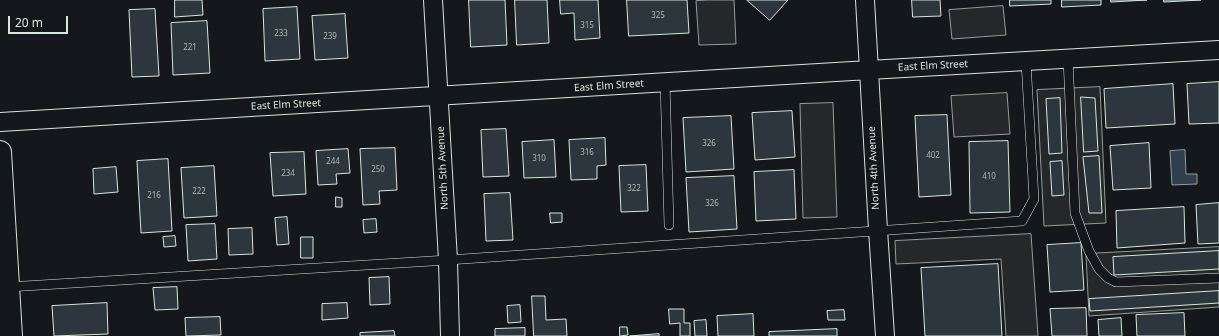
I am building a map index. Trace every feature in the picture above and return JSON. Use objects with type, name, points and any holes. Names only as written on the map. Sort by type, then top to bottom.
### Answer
[{"type":"street","name":"North 5th Avenue","points":[[433,0],[448,260],[450,336]]},
{"type":"street","name":"North 4th Avenue","points":[[865,0],[885,336]]},
{"type":"street","name":"East Elm Street","points":[[0,122],[1219,50]]},
{"type":"street","points":[[0,152],[11,336]]},
{"type":"lane","points":[[1068,59],[1075,213],[1089,251],[1099,269],[1108,278],[1116,282],[1219,278]]},
{"type":"lane","points":[[8,287],[448,260],[1022,221],[1034,199],[1026,62]]},
{"type":"lane","points":[[665,82],[669,225]]},
{"type":"shaded area","points":[[734,0],[736,44],[699,45],[696,1]]},
{"type":"shaded area","points":[[1003,6],[1006,35],[952,39],[949,10]]},
{"type":"shaded area","points":[[1100,87],[1106,223],[1044,226],[1037,90]]},
{"type":"shaded area","points":[[1007,93],[1010,134],[954,137],[951,96]]},
{"type":"shaded area","points":[[833,103],[837,217],[803,218],[800,104]]},
{"type":"shaded area","points":[[1031,234],[1038,336],[1006,336],[1001,259],[896,264],[895,241]]},
{"type":"shaded area","points":[[1219,247],[1219,307],[1089,316],[1086,254]]},
{"type":"water","points":[[1185,150],[1186,174],[1197,174],[1197,184],[1172,185],[1170,151]]},
{"type":"building","points":[[175,0],[202,0],[203,15],[175,17]]},
{"type":"building","points":[[469,0],[505,0],[507,45],[471,47]]},
{"type":"building","points":[[515,0],[547,0],[549,43],[517,45]]},
{"type":"building","points":[[560,0],[598,0],[600,38],[575,40],[574,13],[561,14]]},
{"type":"building","points":[[627,0],[687,0],[689,33],[629,36]]},
{"type":"building","points":[[747,0],[788,0],[770,20]]},
{"type":"building","points":[[912,0],[940,0],[941,16],[913,17]]},
{"type":"building","points":[[1010,0],[1051,0],[1051,4],[1010,6]]},
{"type":"building","points":[[1062,0],[1101,0],[1101,5],[1062,7]]},
{"type":"building","points":[[1111,0],[1147,0],[1111,2]]},
{"type":"building","points":[[1164,0],[1201,0],[1164,2]]},
{"type":"building","points":[[297,7],[300,59],[265,61],[263,9]]},
{"type":"building","points":[[155,9],[159,76],[132,77],[129,10]]},
{"type":"building","points":[[345,14],[348,58],[315,60],[312,16]]},
{"type":"building","points":[[207,21],[210,73],[173,75],[171,23]]},
{"type":"building","points":[[1219,82],[1219,123],[1189,124],[1187,84]]},
{"type":"building","points":[[1173,84],[1175,124],[1106,128],[1104,89]]},
{"type":"building","points":[[1081,97],[1095,98],[1098,151],[1084,152]]},
{"type":"building","points":[[1060,98],[1062,153],[1049,154],[1046,99]]},
{"type":"building","points":[[792,111],[795,157],[755,160],[752,113]]},
{"type":"building","points":[[947,115],[951,195],[919,197],[915,116]]},
{"type":"building","points":[[731,116],[734,169],[686,172],[683,118]]},
{"type":"building","points":[[506,129],[509,176],[483,177],[481,130]]},
{"type":"building","points":[[605,138],[606,165],[597,166],[597,179],[571,180],[569,140]]},
{"type":"building","points":[[554,140],[556,177],[524,178],[522,142]]},
{"type":"building","points":[[1008,141],[1010,212],[970,213],[969,142]]},
{"type":"building","points":[[1149,143],[1151,188],[1113,190],[1110,146]]},
{"type":"building","points":[[395,148],[397,190],[379,191],[380,204],[363,205],[360,149]]},
{"type":"building","points":[[348,149],[350,173],[336,174],[337,184],[318,185],[316,151]]},
{"type":"building","points":[[304,152],[306,194],[273,196],[270,153]]},
{"type":"building","points":[[1099,156],[1102,213],[1089,213],[1083,157]]},
{"type":"building","points":[[168,159],[172,231],[141,233],[137,161]]},
{"type":"building","points":[[1062,161],[1064,195],[1052,196],[1050,162]]},
{"type":"building","points":[[646,165],[648,211],[621,212],[619,166]]},
{"type":"building","points":[[214,166],[217,216],[184,218],[181,168]]},
{"type":"building","points":[[116,167],[118,192],[94,194],[93,169]]},
{"type":"building","points":[[794,170],[796,219],[756,221],[754,172]]},
{"type":"building","points":[[734,176],[737,229],[689,232],[686,178]]},
{"type":"building","points":[[510,193],[513,240],[486,241],[484,194]]},
{"type":"building","points":[[336,197],[342,198],[342,207],[336,207]]},
{"type":"building","points":[[1219,203],[1219,243],[1198,244],[1196,205]]},
{"type":"building","points":[[1184,207],[1185,243],[1117,248],[1116,211]]},
{"type":"building","points":[[550,213],[562,213],[562,222],[551,223]]},
{"type":"building","points":[[287,217],[289,244],[277,245],[275,218]]},
{"type":"building","points":[[376,219],[377,232],[364,233],[363,220]]},
{"type":"building","points":[[215,224],[217,259],[188,261],[186,225]]},
{"type":"building","points":[[252,228],[253,254],[229,255],[228,229]]},
{"type":"building","points":[[175,236],[176,246],[164,247],[163,237]]},
{"type":"building","points":[[301,237],[313,237],[313,258],[301,258]]},
{"type":"building","points":[[1081,243],[1084,290],[1050,292],[1047,245]]},
{"type":"building","points":[[1219,251],[1219,269],[1114,275],[1113,257]]},
{"type":"building","points":[[998,264],[1002,336],[925,336],[921,268]]},
{"type":"building","points":[[389,277],[390,304],[370,305],[369,278]]},
{"type":"building","points":[[177,287],[178,309],[155,310],[153,288]]},
{"type":"building","points":[[1219,291],[1219,303],[1090,311],[1089,299]]},
{"type":"building","points":[[532,296],[545,296],[546,320],[566,319],[567,336],[534,336]]},
{"type":"building","points":[[107,303],[108,334],[54,336],[52,306]]},
{"type":"building","points":[[347,303],[348,318],[322,320],[322,304]]},
{"type":"building","points":[[520,305],[521,322],[508,323],[507,306]]},
{"type":"building","points":[[1086,308],[1087,336],[1052,336],[1050,309]]},
{"type":"building","points":[[669,309],[684,309],[684,323],[690,323],[690,336],[680,336],[680,323],[670,324]]},
{"type":"building","points":[[844,310],[845,320],[828,320],[827,311]]},
{"type":"building","points":[[1184,313],[1185,336],[1137,336],[1136,315]]},
{"type":"building","points":[[753,314],[754,336],[718,336],[717,316]]},
{"type":"building","points":[[220,317],[221,335],[186,336],[185,318]]},
{"type":"building","points":[[1121,318],[1122,336],[1099,336],[1098,320]]},
{"type":"building","points":[[706,320],[707,336],[695,336],[694,321]]},
{"type":"building","points":[[620,327],[627,327],[628,335],[620,336]]},
{"type":"building","points":[[525,328],[525,336],[495,336],[495,329]]},
{"type":"building","points":[[837,329],[837,336],[769,336],[769,332]]},
{"type":"building","points":[[394,331],[395,336],[360,336],[360,333]]},
{"type":"building","points":[[659,334],[659,336],[630,336]]}]
